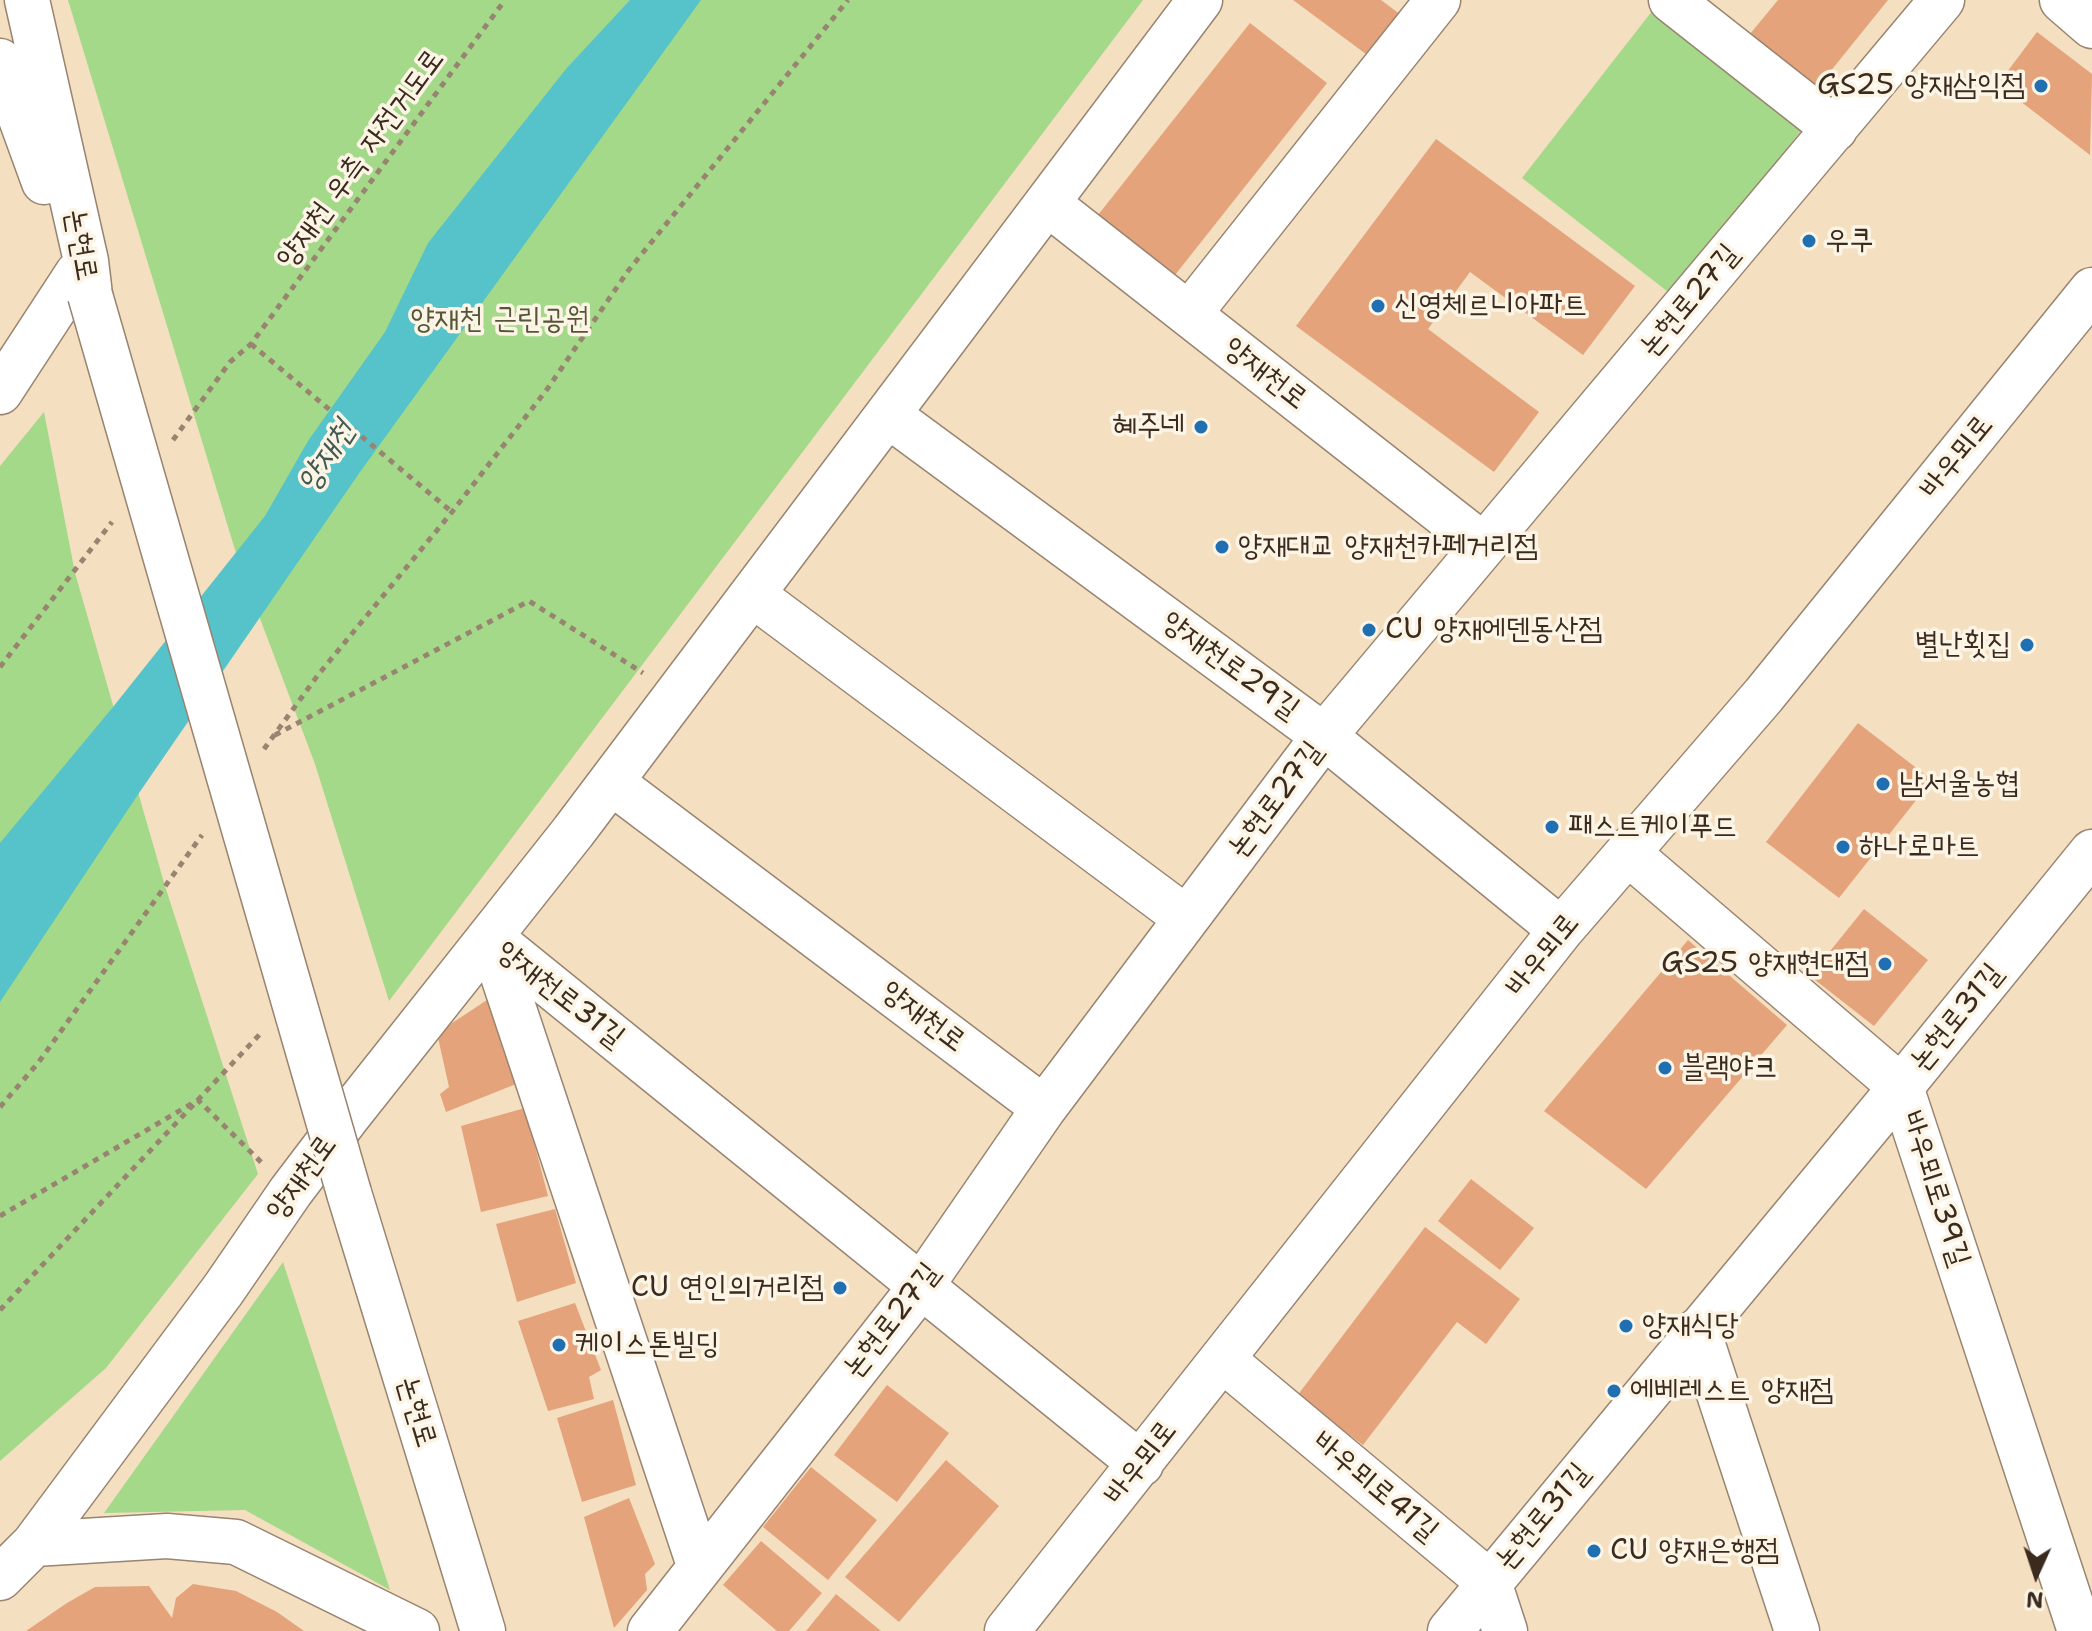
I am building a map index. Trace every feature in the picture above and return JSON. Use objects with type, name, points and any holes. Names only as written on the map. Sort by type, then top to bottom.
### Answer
[{"type":"street","name":"논현로","points":[[27,0],[86,261],[84,284]]},
{"type":"street","name":"양재천로","points":[[0,1578],[34,1544],[223,1290],[291,1191],[611,782],[1200,0]]},
{"type":"street","points":[[1189,314],[1438,0]]},
{"type":"street","points":[[1671,0],[1835,129]]},
{"type":"street","name":"논현로27길","points":[[650,1631],[922,1285],[1044,1108],[1324,736],[1942,0]]},
{"type":"street","points":[[2062,0],[2092,26]]},
{"type":"street","name":"논현로","points":[[0,61],[84,284],[349,1193],[483,1631]]},
{"type":"street","name":"양재천로","points":[[1047,203],[1483,545]]},
{"type":"street","points":[[0,392],[84,284]]},
{"type":"street","name":"바우뫼로","points":[[1007,1631],[1561,930],[1764,695],[2092,290]]},
{"type":"street","name":"양재천로29길","points":[[888,415],[1324,736],[1561,930]]},
{"type":"street","points":[[753,595],[1186,918]]},
{"type":"street","name":"양재천로","points":[[611,782],[1044,1108]]},
{"type":"street","name":"바우뫼로39길","points":[[1629,854],[1901,1087],[2080,1631]]},
{"type":"street","name":"논현로31길","points":[[1450,1631],[2091,854]]},
{"type":"street","name":"양재천로31길","points":[[490,937],[1141,1464]]},
{"type":"street","name":"양재천로31길","points":[[490,937],[699,1565]]},
{"type":"street","points":[[1698,1330],[1797,1631]]},
{"type":"street","name":"바우뫼로41길","points":[[1222,1359],[1489,1582]]},
{"type":"street","points":[[34,1544],[167,1536],[236,1542],[417,1631]]},
{"type":"street","points":[[1489,1582],[1505,1631]]},
{"type":"path","name":"양재천 우측 자전거도로","points":[[505,0],[251,344],[452,512],[548,388],[628,271],[848,0]]},
{"type":"path","points":[[274,735],[529,601],[677,695]]},
{"type":"path","points":[[0,1310],[292,1000]]},
{"type":"path","points":[[198,1100],[291,1191]]},
{"type":"path","points":[[0,1216],[198,1100]]},
{"type":"green space","name":"양재천 근린공원","points":[[68,0],[1143,0],[389,1001],[315,764],[239,563]]},
{"type":"green space","points":[[1656,6],[1807,123],[1672,295],[1522,178]]},
{"type":"green space","points":[[44,412],[75,573],[165,886],[258,1174],[106,1368],[0,1461],[0,466]]},
{"type":"green space","points":[[283,1262],[390,1590],[245,1510],[104,1513]]},
{"type":"water","name":"양재천","points":[[630,0],[701,0],[360,472],[139,793],[0,1002],[0,843],[265,516],[308,441],[385,332],[428,243],[566,69]]},
{"type":"building","points":[[1293,0],[1381,0],[1401,15],[1370,57]]},
{"type":"building","points":[[1778,0],[1888,0],[1817,88],[1750,34]]},
{"type":"building","points":[[1250,23],[1327,83],[1175,275],[1098,215]]},
{"type":"building","points":[[2037,32],[2092,74],[2090,155],[1998,84]]},
{"type":"building","name":"신영체르니아파트","points":[[1436,139],[1635,286],[1583,355],[1470,272],[1428,329],[1539,412],[1494,472],[1296,326]]},
{"type":"building","points":[[1858,723],[1932,780],[1839,898],[1766,842]]},
{"type":"building","points":[[1864,909],[1928,960],[1874,1026],[1810,976]]},
{"type":"building","name":"블랙야크","points":[[1688,940],[1787,1025],[1646,1189],[1544,1111]]},
{"type":"building","points":[[487,1000],[505,1056],[519,1056],[526,1080],[446,1112],[440,1094],[449,1087],[437,1033]]},
{"type":"building","points":[[525,1108],[548,1196],[481,1212],[461,1126]]},
{"type":"building","points":[[1471,1179],[1534,1228],[1500,1270],[1438,1221]]},
{"type":"building","points":[[555,1209],[576,1283],[517,1302],[496,1224]]},
{"type":"building","points":[[1425,1227],[1520,1299],[1486,1344],[1457,1322],[1363,1445],[1297,1396]]},
{"type":"building","name":"케이스톤빌딩","points":[[575,1303],[601,1370],[589,1377],[594,1399],[548,1411],[518,1321]]},
{"type":"building","points":[[887,1385],[949,1433],[897,1502],[834,1455]]},
{"type":"building","points":[[613,1400],[636,1485],[582,1502],[557,1418]]},
{"type":"building","points":[[946,1460],[999,1506],[899,1622],[845,1577]]},
{"type":"building","points":[[811,1467],[877,1520],[828,1580],[763,1527]]},
{"type":"building","points":[[629,1498],[655,1564],[645,1574],[647,1590],[614,1628],[584,1517]]},
{"type":"building","points":[[761,1541],[822,1593],[789,1631],[777,1631],[723,1585]]},
{"type":"building","points":[[193,1584],[236,1591],[277,1612],[304,1631],[26,1631],[95,1587],[149,1586],[172,1618],[176,1598]]},
{"type":"building","points":[[836,1594],[881,1631],[806,1631]]},
{"type":"place","name":"GS25 양재삼익점","points":[[2041,86]]},
{"type":"place","name":"우쿠","points":[[1809,241]]},
{"type":"place","name":"신영체르니아파트","points":[[1378,306]]},
{"type":"place","name":"혜주네","points":[[1201,427]]},
{"type":"place","name":"양재대교 양재천카페거리점","points":[[1222,547]]},
{"type":"place","name":"CU 양재에덴동산점","points":[[1369,630]]},
{"type":"place","name":"별난횟집","points":[[2027,645]]},
{"type":"place","name":"남서울농협","points":[[1883,784]]},
{"type":"place","name":"패스트케이푸드","points":[[1552,827]]},
{"type":"place","name":"하나로마트","points":[[1843,847]]},
{"type":"place","name":"GS25 양재현대점","points":[[1885,964]]},
{"type":"place","name":"블랙야크","points":[[1665,1068]]},
{"type":"place","name":"CU 연인의거리점","points":[[840,1288]]},
{"type":"place","name":"양재식당","points":[[1626,1326]]},
{"type":"place","name":"케이스톤빌딩","points":[[559,1345]]},
{"type":"place","name":"에베레스트 양재점","points":[[1614,1391]]},
{"type":"place","name":"CU 양재은행점","points":[[1594,1551]]}]
